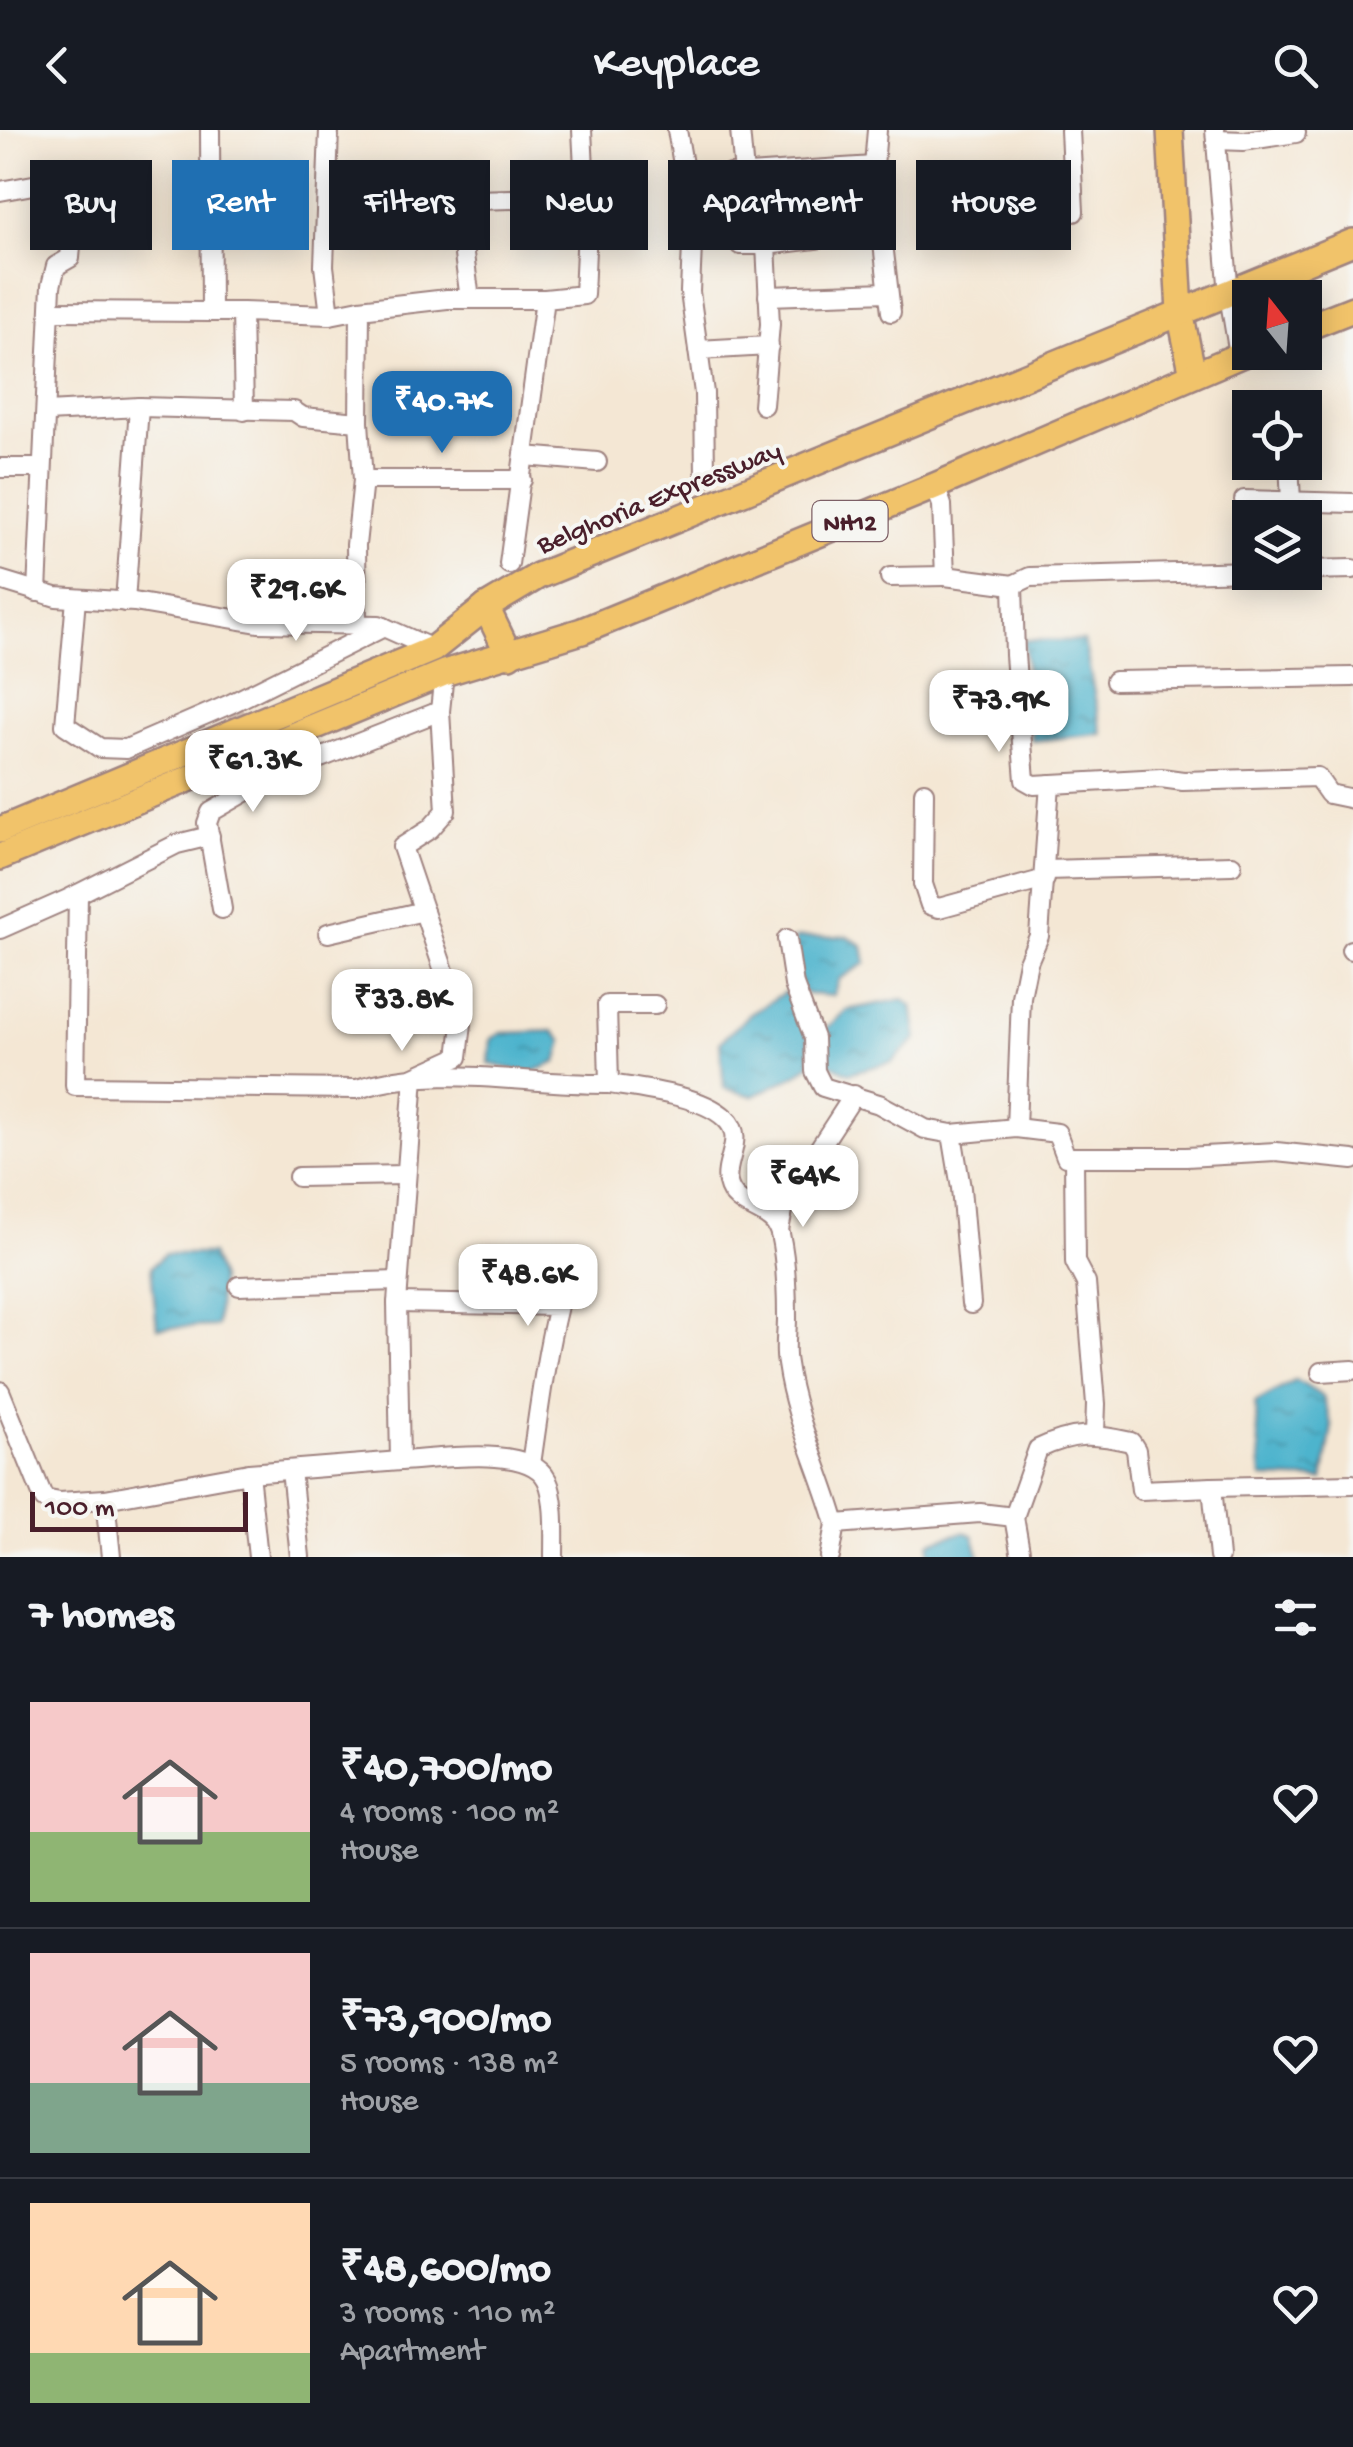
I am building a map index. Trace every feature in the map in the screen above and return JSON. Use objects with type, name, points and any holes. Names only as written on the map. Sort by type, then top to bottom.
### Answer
[{"type":"highway","points":[[1170,130],[1180,312],[1193,375]]},
{"type":"highway","name":"Belghoria Expressway","points":[[0,857],[438,661],[486,607],[538,576],[1353,242]]},
{"type":"highway","points":[[1322,321],[1353,308]]},
{"type":"highway","name":"Belghoria Expressway","points":[[0,830],[438,661],[509,655],[582,631],[1232,358]]},
{"type":"highway","points":[[486,607],[509,655]]},
{"type":"street","points":[[210,130],[211,312]]},
{"type":"street","points":[[329,130],[324,266],[330,315]]},
{"type":"street","points":[[582,130],[584,160]]},
{"type":"street","points":[[677,130],[681,160]]},
{"type":"street","points":[[738,160],[740,130]]},
{"type":"street","points":[[874,160],[876,130]]},
{"type":"street","points":[[1070,130],[1074,212]]},
{"type":"street","points":[[1232,307],[1215,135],[1244,140],[1296,133]]},
{"type":"street","points":[[0,191],[30,186]]},
{"type":"street","points":[[470,299],[464,255],[466,205],[474,200],[510,199]]},
{"type":"street","points":[[38,592],[51,286],[56,266],[70,258],[71,250]]},
{"type":"street","points":[[51,311],[330,315],[470,299],[584,295],[585,250]]},
{"type":"street","points":[[691,250],[690,292],[704,392],[705,476]]},
{"type":"street","points":[[762,405],[769,346],[766,250]]},
{"type":"street","points":[[882,250],[891,312]]},
{"type":"street","points":[[768,296],[888,292]]},
{"type":"street","points":[[509,564],[546,299]]},
{"type":"street","points":[[357,624],[356,544],[363,480],[360,310]]},
{"type":"street","points":[[242,312],[244,411]]},
{"type":"street","points":[[1322,325],[1353,319]]},
{"type":"street","points":[[698,350],[769,346]]},
{"type":"street","points":[[47,412],[139,407],[294,411],[304,417],[359,422]]},
{"type":"street","points":[[126,602],[139,407]]},
{"type":"street","points":[[525,456],[597,462]]},
{"type":"street","points":[[0,468],[42,468]]},
{"type":"street","points":[[363,480],[522,480]]},
{"type":"street","points":[[935,486],[942,504],[945,576]]},
{"type":"street","points":[[1322,502],[1353,503]]},
{"type":"street","points":[[1322,570],[1353,569]]},
{"type":"street","points":[[890,578],[945,576],[1013,585],[1030,577],[1232,571]]},
{"type":"street","points":[[0,580],[76,599],[126,602],[258,623],[384,628],[438,661],[446,810],[430,829],[402,846],[462,1024],[458,1057],[414,1077]]},
{"type":"street","points":[[1013,585],[1014,655],[1025,780],[1050,784],[1161,778],[1183,782],[1318,777],[1330,794],[1353,799]]},
{"type":"street","points":[[76,599],[65,725],[100,748],[126,749],[230,704],[384,628]]},
{"type":"street","points":[[1114,681],[1353,677]]},
{"type":"street","points":[[222,909],[207,822],[211,812],[272,777],[440,711]]},
{"type":"street","points":[[1016,1128],[1021,997],[1028,962],[1039,936],[1050,784]]},
{"type":"street","points":[[924,792],[923,884],[930,904],[938,908],[1045,874],[1232,865]]},
{"type":"street","points":[[0,930],[176,844],[210,836]]},
{"type":"street","points":[[78,894],[75,1086],[358,1089],[394,1078],[472,1075],[540,1083],[609,1084],[669,1095],[726,1118],[736,1144],[727,1180],[735,1198],[766,1216],[779,1230]]},
{"type":"street","points":[[328,933],[424,910]]},
{"type":"street","points":[[787,939],[794,985],[811,1026],[818,1081],[824,1088],[879,1104],[926,1129],[952,1134],[1016,1128],[1057,1132],[1063,1154],[1074,1157],[1276,1152],[1353,1160]]},
{"type":"street","points":[[609,1084],[607,1006],[655,1004]]},
{"type":"street","points":[[400,1461],[397,1303],[414,1077]]},
{"type":"street","points":[[830,1557],[836,1524],[804,1436],[786,1362],[786,1290],[779,1230],[785,1200],[854,1095]]},
{"type":"street","points":[[952,1134],[972,1304]]},
{"type":"street","points":[[1074,1157],[1075,1262],[1086,1283],[1095,1433]]},
{"type":"street","points":[[298,1177],[406,1175]]},
{"type":"street","points":[[239,1286],[398,1281]]},
{"type":"street","points":[[397,1303],[558,1306],[549,1344],[548,1370],[540,1389],[531,1464]]},
{"type":"street","points":[[1321,1372],[1353,1370]]},
{"type":"street","points":[[0,1391],[44,1499],[106,1499],[248,1472],[400,1461],[521,1459],[547,1479],[554,1520],[554,1557]]},
{"type":"street","points":[[1022,1557],[1014,1517],[1038,1449],[1059,1438],[1095,1433],[1131,1442],[1136,1450],[1141,1490],[1353,1484]]},
{"type":"street","points":[[291,1470],[300,1557]]},
{"type":"street","points":[[248,1472],[258,1557]]},
{"type":"street","points":[[1212,1487],[1219,1557]]},
{"type":"street","points":[[106,1499],[111,1557]]},
{"type":"street","points":[[836,1524],[980,1513],[1014,1517]]},
{"type":"water","points":[[1024,640],[1084,641],[1102,734],[1032,741]]},
{"type":"water","points":[[846,936],[863,945],[866,963],[839,979],[833,996],[807,994],[796,983],[795,938]]},
{"type":"water","points":[[785,992],[806,1020],[811,1063],[797,1075],[753,1096],[724,1088],[720,1042],[749,1015]]},
{"type":"water","points":[[903,999],[912,1006],[917,1038],[892,1062],[849,1073],[825,1061],[824,1030],[847,1010]]},
{"type":"water","points":[[553,1031],[563,1041],[557,1062],[530,1073],[489,1064],[491,1039],[502,1033]]},
{"type":"water","points":[[165,1254],[211,1254],[220,1279],[217,1326],[157,1328],[151,1267]]},
{"type":"water","points":[[1296,1380],[1323,1397],[1332,1426],[1323,1480],[1262,1478],[1255,1403]]},
{"type":"water","points":[[964,1532],[973,1535],[980,1557],[929,1557],[930,1542]]},
{"type":"tunnel","points":[[230,704],[272,777]]}]
